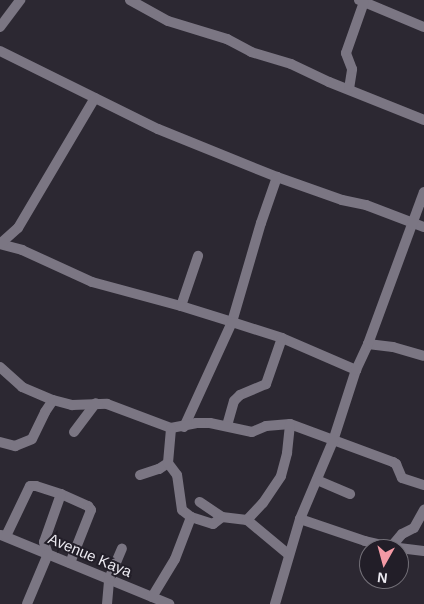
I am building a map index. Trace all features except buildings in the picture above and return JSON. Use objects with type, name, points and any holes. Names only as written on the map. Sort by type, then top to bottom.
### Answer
[{"type":"street","points":[[0,27],[20,0]]},
{"type":"street","points":[[130,0],[168,21],[228,39],[251,52],[291,64],[424,120]]},
{"type":"street","points":[[349,89],[352,69],[346,53],[361,1],[424,27]]},
{"type":"street","points":[[0,51],[63,80],[158,129],[278,177],[424,227]]},
{"type":"street","points":[[0,244],[18,228],[95,98]]},
{"type":"street","points":[[184,427],[232,322],[261,224],[278,177]]},
{"type":"street","points":[[275,604],[288,554],[300,519],[334,441],[356,370],[368,344],[424,192]]},
{"type":"street","points":[[0,244],[22,250],[92,282],[181,306],[282,338],[356,370]]},
{"type":"street","points":[[181,306],[198,256]]},
{"type":"street","points":[[227,425],[234,401],[240,396],[266,384],[282,338]]},
{"type":"street","points":[[368,344],[393,347],[424,356]]},
{"type":"street","points":[[0,367],[22,387],[53,400],[72,405],[107,404],[171,428],[184,427],[196,423],[227,425],[252,432],[266,426],[290,424],[393,462],[396,464],[402,478],[424,485]]},
{"type":"street","points":[[0,442],[15,446],[24,445],[32,439],[44,412],[53,400]]},
{"type":"street","points":[[74,432],[96,403]]},
{"type":"street","points":[[247,520],[263,503],[281,476],[287,453],[290,424]]},
{"type":"street","points":[[171,428],[168,463],[177,475],[182,510],[191,517],[213,524],[222,517]]},
{"type":"street","points":[[140,475],[160,469],[168,463]]},
{"type":"street","points":[[317,480],[350,494]]},
{"type":"street","points":[[3,535],[30,486],[61,494],[88,506],[91,510],[70,563]]},
{"type":"street","points":[[28,604],[48,554],[44,542],[61,494]]},
{"type":"street","points":[[200,502],[222,517],[247,520],[288,554]]},
{"type":"street","points":[[398,539],[402,534],[414,528],[424,510]]},
{"type":"street","points":[[152,597],[175,559],[191,517]]},
{"type":"street","points":[[300,519],[359,539]]},
{"type":"street","name":"Avenue Kaya","points":[[3,535],[169,604]]},
{"type":"street","points":[[106,604],[109,579],[122,549]]},
{"type":"street","points":[[409,549],[424,551]]},
{"type":"street","points":[[41,573],[59,558]]}]
